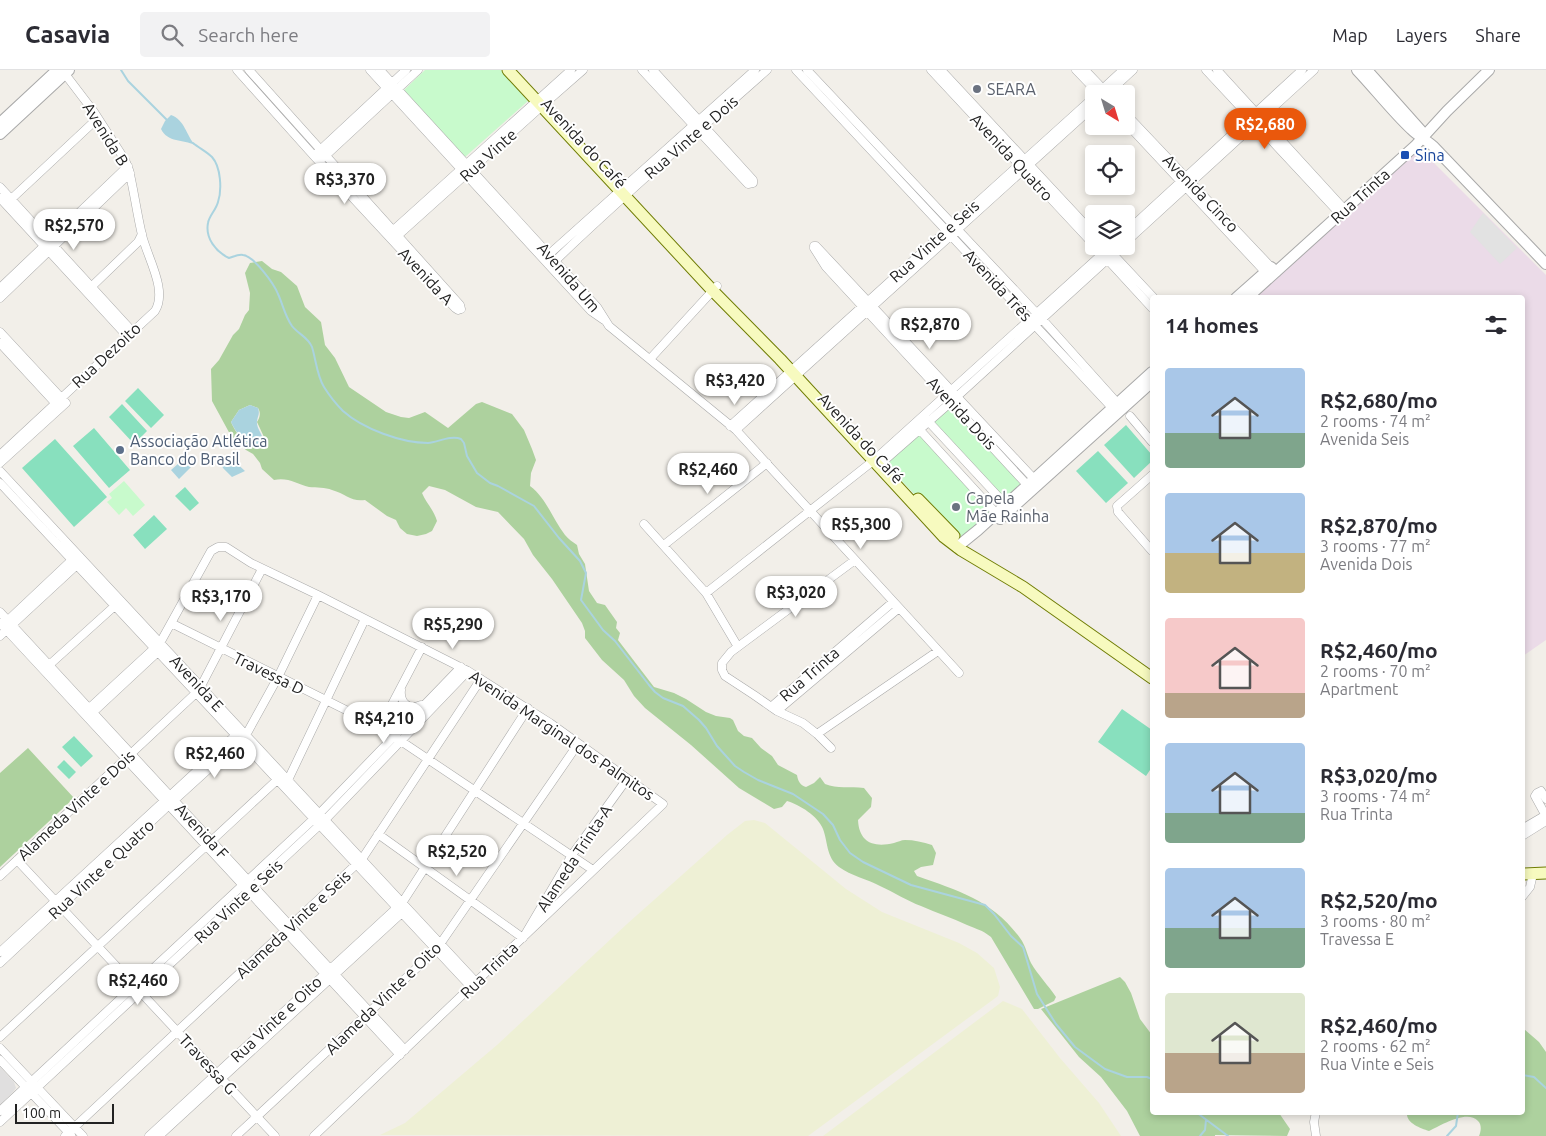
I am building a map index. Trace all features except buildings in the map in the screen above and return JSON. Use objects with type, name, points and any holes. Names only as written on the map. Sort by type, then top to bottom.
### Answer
[{"type":"main road","name":"Avenida do Café","points":[[508,70],[541,101],[878,461],[963,547],[1150,677]]},
{"type":"main road","name":"Avenida do Café","points":[[516,70],[541,101]]},
{"type":"main road","points":[[1528,874],[1546,874]]},
{"type":"street","name":"Avenida Um","points":[[370,70],[392,89],[590,304],[600,310],[604,320],[626,341],[733,428],[958,673]]},
{"type":"street","name":"Avenida Um","points":[[380,70],[392,89]]},
{"type":"street","points":[[392,89],[406,70]]},
{"type":"street","points":[[320,156],[392,89],[418,70]]},
{"type":"street","name":"Rua Vinte","points":[[393,236],[541,101],[571,70]]},
{"type":"street","name":"Rua Vinte","points":[[541,101],[583,70]]},
{"type":"street","points":[[642,70],[699,126],[753,180],[751,184],[748,184],[699,126],[653,70]]},
{"type":"street","name":"Rua Vinte e Dois","points":[[699,126],[755,70]]},
{"type":"street","name":"Rua Vinte e Dois","points":[[549,260],[699,126],[767,70]]},
{"type":"street","name":"Avenida Três","points":[[796,70],[952,229]]},
{"type":"street","name":"Avenida Três","points":[[807,70],[952,229],[1150,440]]},
{"type":"street","points":[[1076,70],[1092,85]]},
{"type":"street","points":[[1085,70],[1095,85]]},
{"type":"street","name":"Rua Vinte e Seis","points":[[1109,85],[1123,70]]},
{"type":"street","name":"Rua Vinte e Seis","points":[[1112,85],[1133,70]]},
{"type":"street","points":[[1206,70],[1256,118]]},
{"type":"street","points":[[1217,70],[1256,118],[1342,212]]},
{"type":"street","points":[[1256,118],[1302,70]]},
{"type":"street","points":[[1135,233],[1256,118],[1314,70]]},
{"type":"street","points":[[1357,70],[1408,127],[1425,139]]},
{"type":"street","points":[[1367,70],[1425,139],[1546,264]]},
{"type":"street","name":"Rua Trinta","points":[[1240,295],[1342,212],[1425,139],[1447,111],[1489,70]]},
{"type":"street","points":[[0,123],[63,71]]},
{"type":"street","points":[[0,134],[63,71]]},
{"type":"street","name":"Avenida B","points":[[63,71],[98,118],[129,170],[142,234]]},
{"type":"street","name":"Avenida A","points":[[243,71],[393,236],[455,308],[461,309],[460,305],[393,236]]},
{"type":"street","name":"Avenida Quatro","points":[[940,73],[1085,234]]},
{"type":"street","name":"Rua Vinte e Seis","points":[[733,428],[1085,108]]},
{"type":"street","name":"Rua Vinte e Seis","points":[[1024,164],[1085,113]]},
{"type":"street","points":[[5,200],[98,118]]},
{"type":"street","name":"Avenida Cinco","points":[[1135,124],[1186,183]]},
{"type":"street","name":"Avenida Cinco","points":[[1135,132],[1270,272]]},
{"type":"street","name":"Avenida Quatro","points":[[1024,164],[1085,225]]},
{"type":"street","points":[[0,288],[49,246],[129,170]]},
{"type":"street","points":[[1135,225],[1186,183]]},
{"type":"street","points":[[0,187],[5,200],[130,333]]},
{"type":"street","points":[[89,289],[138,242],[142,234]]},
{"type":"street","name":"Rua Dezoito","points":[[0,463],[154,311],[159,300],[157,280],[142,234]]},
{"type":"street","points":[[0,298],[49,246]]},
{"type":"street","name":"Avenida Dois","points":[[868,306],[826,267],[814,246],[1034,485]]},
{"type":"street","points":[[878,461],[952,396],[1104,255]]},
{"type":"street","name":"Avenida Quatro","points":[[1111,255],[1150,305]]},
{"type":"street","name":"Avenida Quatro","points":[[1112,255],[1151,295]]},
{"type":"street","name":"Rua Trinta","points":[[1250,295],[1270,272]]},
{"type":"street","points":[[650,359],[715,288]]},
{"type":"street","points":[[0,332],[61,403]]},
{"type":"street","points":[[0,342],[61,403]]},
{"type":"street","points":[[1120,410],[1150,374]]},
{"type":"street","points":[[963,547],[1150,384]]},
{"type":"street","points":[[706,594],[810,511],[919,429],[952,396]]},
{"type":"street","name":"Rua Dezoito","points":[[0,455],[61,403]]},
{"type":"street","points":[[928,421],[1006,505]]},
{"type":"street","points":[[919,429],[996,513]]},
{"type":"street","points":[[664,545],[767,463]]},
{"type":"street","name":"Avenida E","points":[[0,471],[77,560]]},
{"type":"street","points":[[1150,477],[1117,509],[1150,549]]},
{"type":"street","name":"Avenida E","points":[[0,483],[77,560],[241,735],[288,780],[319,820]]},
{"type":"street","points":[[963,547],[996,513],[1034,485]]},
{"type":"street","points":[[644,524],[706,594],[738,647]]},
{"type":"street","name":"Avenida Marginal dos Palmitos","points":[[171,624],[210,553],[214,548],[226,547],[262,569],[318,595],[464,669],[528,708],[663,804]]},
{"type":"street","points":[[0,636],[5,625],[77,560]]},
{"type":"street","points":[[831,748],[801,722],[774,709],[727,678],[721,668],[723,661],[738,647],[855,560]]},
{"type":"street","name":"Alameda Vinte e Dois","points":[[0,876],[198,690],[262,569]]},
{"type":"street","name":"Rua Vinte e Quatro","points":[[0,963],[58,904],[241,735],[278,677],[318,595]]},
{"type":"street","points":[[47,668],[118,603]]},
{"type":"street","name":"Rua Trinta","points":[[774,709],[896,605]]},
{"type":"street","name":"Avenida F","points":[[0,612],[5,625],[403,1052]]},
{"type":"street","points":[[288,780],[365,619]]},
{"type":"street","points":[[88,713],[159,647],[171,624]]},
{"type":"street","name":"Travessa D","points":[[171,624],[380,728],[593,870]]},
{"type":"street","points":[[380,728],[422,647]]},
{"type":"street","points":[[817,734],[938,651]]},
{"type":"street","name":"Rua Vinte e Seis","points":[[397,738],[432,696],[464,669]]},
{"type":"street","name":"Rua Vinte e Seis","points":[[0,1111],[31,1087],[319,820],[464,669]]},
{"type":"street","name":"Alameda Vinte e Seis","points":[[70,1133],[359,861],[481,679]]},
{"type":"street","points":[[402,685],[402,700],[410,707],[418,707],[432,696]]},
{"type":"street","name":"Rua Vinte e Oito","points":[[149,1136],[219,1076],[402,908],[425,868],[528,708]]},
{"type":"street","name":"Avenida E","points":[[241,735],[277,780],[359,861],[474,984]]},
{"type":"street","name":"Alameda Vinte e Oito","points":[[236,1136],[438,947],[578,744]]},
{"type":"street","name":"Alameda Trinta-A","points":[[522,938],[572,856],[627,779]]},
{"type":"street","points":[[0,1037],[277,780]]},
{"type":"street","points":[[1525,827],[1546,816],[1535,796],[1541,791],[1546,799]]},
{"type":"street","name":"Rua Trinta","points":[[314,1136],[663,804]]},
{"type":"street","points":[[1525,834],[1546,821]]},
{"type":"street","points":[[378,834],[522,938]]},
{"type":"street","name":"Travessa G","points":[[17,860],[276,1136]]},
{"type":"street","points":[[1525,893],[1530,887],[1528,874]]},
{"type":"street","name":"Rua Vinte e Quatro","points":[[0,952],[58,904]]},
{"type":"street","points":[[0,1048],[70,1133],[83,1136]]},
{"type":"street","points":[[0,1060],[31,1087]]},
{"type":"street","name":"Rua Vinte e Oito","points":[[159,1136],[219,1076]]},
{"type":"street","name":"Rua Vinte e Seis","points":[[0,1122],[31,1087]]},
{"type":"street","points":[[1315,1115],[1314,1122],[1316,1136]]},
{"type":"shaded area","points":[[1420,149],[1546,275],[1546,640],[1525,655],[1525,295],[1251,295],[1345,210]]},
{"type":"shaded area","points":[[1483,213],[1517,248],[1500,264],[1470,232]]},
{"type":"shaded area","points":[[0,1067],[14,1082],[16,1088],[0,1105]]},
{"type":"green space","points":[[425,70],[501,70],[528,101],[465,157],[404,90]]},
{"type":"green space","points":[[262,261],[272,269],[281,272],[297,286],[305,307],[321,322],[325,345],[335,358],[349,387],[386,412],[409,418],[425,412],[448,428],[476,404],[482,402],[512,414],[524,430],[536,460],[531,473],[530,486],[545,503],[560,529],[577,545],[579,554],[585,564],[589,591],[597,603],[605,605],[617,622],[616,628],[620,633],[618,640],[654,687],[674,693],[706,712],[730,718],[733,720],[738,731],[744,736],[752,738],[772,756],[778,765],[797,775],[800,782],[806,787],[820,777],[825,784],[830,786],[864,788],[872,798],[871,807],[858,820],[861,834],[864,838],[869,842],[880,845],[905,840],[919,841],[932,845],[936,853],[933,865],[921,867],[914,871],[917,876],[974,898],[998,914],[1022,941],[1031,963],[1056,997],[1054,1001],[1034,1009],[991,937],[982,931],[916,904],[839,867],[832,859],[821,824],[813,815],[787,801],[782,807],[774,809],[739,788],[691,745],[645,708],[634,696],[624,680],[602,660],[585,638],[582,623],[552,579],[533,555],[524,539],[498,512],[476,507],[445,490],[429,486],[422,493],[437,521],[432,531],[417,536],[407,534],[400,528],[396,520],[387,516],[365,500],[352,499],[327,488],[309,487],[288,480],[274,480],[262,469],[253,454],[231,436],[212,401],[211,369],[239,329],[249,310],[250,293],[245,273],[250,263]],"holes":[[[250,405],[258,408],[260,415],[257,422],[264,437],[263,442],[258,446],[245,441],[231,422],[239,410]]]},
{"type":"green space","points":[[138,388],[164,415],[151,428],[125,401]]},
{"type":"green space","points":[[951,402],[1028,485],[1006,505],[928,421]]},
{"type":"green space","points":[[122,404],[147,431],[134,444],[109,417]]},
{"type":"green space","points":[[1126,425],[1150,453],[1150,463],[1134,478],[1104,445]]},
{"type":"green space","points":[[94,428],[130,470],[109,488],[73,446]]},
{"type":"green space","points":[[919,429],[996,513],[962,543],[883,461]]},
{"type":"green space","points":[[55,439],[107,497],[74,527],[22,468]]},
{"type":"green space","points":[[1098,451],[1128,483],[1106,503],[1076,471]]},
{"type":"green space","points":[[124,481],[145,505],[133,516],[126,508],[119,515],[107,502],[112,498],[109,494]]},
{"type":"green space","points":[[185,487],[199,503],[190,511],[175,496]]},
{"type":"green space","points":[[154,515],[167,529],[145,549],[133,535]]},
{"type":"green space","points":[[1122,709],[1150,729],[1150,770],[1146,776],[1098,742]]},
{"type":"green space","points":[[74,736],[93,756],[81,767],[62,747]]},
{"type":"green space","points":[[28,748],[74,798],[0,867],[0,773]]},
{"type":"green space","points":[[64,760],[76,772],[69,779],[57,767]]},
{"type":"green space","points":[[754,820],[765,823],[846,889],[882,912],[959,943],[977,953],[994,968],[1000,987],[998,996],[808,1136],[380,1135],[405,1123],[497,1045],[627,924],[727,835],[745,821]]},
{"type":"green space","points":[[1120,977],[1131,993],[1140,1019],[1150,1032],[1150,1115],[1280,1115],[1290,1129],[1287,1136],[1140,1136],[1127,1111],[1101,1077],[1079,1057],[1041,1009]]},
{"type":"green space","points":[[1003,1001],[1022,1009],[1060,1058],[1099,1103],[1121,1136],[823,1136]]},
{"type":"green space","points":[[1525,1030],[1539,1042],[1546,1052],[1546,1136],[1479,1136],[1481,1128],[1478,1121],[1467,1117],[1446,1122],[1429,1131],[1414,1125],[1407,1115],[1525,1115]]},
{"type":"water","points":[[171,115],[179,120],[195,145],[172,139],[164,133],[161,129]]},
{"type":"water","points":[[250,405],[259,410],[257,424],[263,441],[257,446],[241,438],[231,422],[239,410]]},
{"type":"water","points":[[221,455],[232,459],[245,471],[232,477],[223,468],[219,458]]},
{"type":"water","points":[[186,457],[193,465],[179,479],[171,470]]},
{"type":"waterway","points":[[121,70],[128,81],[167,120]]},
{"type":"waterway","points":[[193,143],[212,157],[219,172],[219,197],[208,223],[210,239],[216,248],[229,258],[243,255],[253,260],[263,271],[276,289],[292,326],[312,347],[322,383],[343,411],[361,424],[383,434],[407,441],[428,443],[449,438],[461,439],[467,456],[477,473],[490,483],[534,506],[580,561],[586,573],[581,600],[603,630],[615,641],[655,692],[663,698],[683,706],[699,720],[717,746],[735,766],[758,780],[793,794],[823,814],[833,825],[840,840],[850,853],[863,862],[911,885],[985,905],[1011,936],[1023,947],[1037,994],[1056,1024],[1075,1047],[1105,1069],[1127,1077],[1150,1078]]},
{"type":"waterway","points":[[1525,1076],[1534,1077],[1546,1088]]},
{"type":"waterway","points":[[1200,1115],[1228,1136]]},
{"type":"waterway","points":[[1447,1136],[1456,1126],[1458,1115]]},
{"type":"waterway","points":[[1200,1136],[1205,1130],[1206,1120]]},
{"type":"place","name":"SEARA","points":[[977,89]]},
{"type":"place","name":"Sina","points":[[1405,155]]},
{"type":"place","name":"Associação Atlética Banco do Brasil","points":[[120,450]]},
{"type":"place","name":"Capela Mãe Rainha","points":[[956,507]]}]
